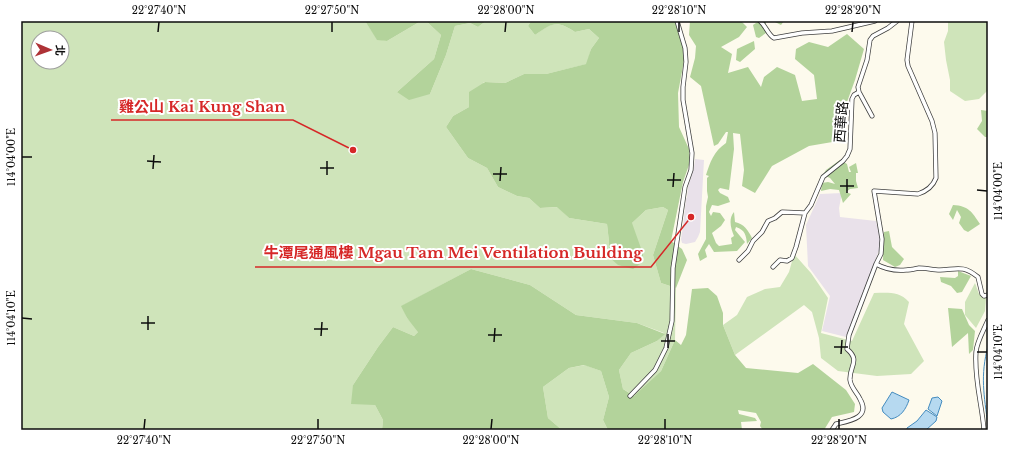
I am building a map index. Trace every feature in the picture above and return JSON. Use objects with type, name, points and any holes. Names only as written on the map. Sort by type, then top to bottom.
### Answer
[{"type":"street","points":[[630,396],[655,370],[666,348],[672,322],[673,268],[685,187],[691,170],[692,153],[683,100],[686,48],[677,21]]},
{"type":"street","points":[[760,21],[766,26],[770,37],[774,38],[802,33],[832,31],[875,21]]},
{"type":"street","name":"西華路","points":[[872,116],[859,92],[858,87],[867,60],[870,40],[873,36],[898,21]]},
{"type":"street","points":[[832,430],[836,424],[854,421],[861,414],[863,407],[861,399],[852,388],[850,379],[854,362],[852,354],[847,349],[849,335],[881,254],[882,239],[874,191],[918,194],[929,188],[934,183],[936,178],[935,133],[932,121],[908,66],[907,60],[912,21]]},
{"type":"street","name":"西華路","points":[[773,267],[780,260],[787,261],[792,258],[805,213],[811,205],[823,177],[847,156],[850,149],[852,99],[854,95],[859,92]]},
{"type":"street","points":[[739,260],[748,251],[753,241],[762,232],[768,221],[775,218],[782,212],[805,213]]},
{"type":"street","points":[[876,264],[893,270],[918,268],[940,270],[956,268],[965,269],[978,277],[982,294],[984,296],[988,295]]},
{"type":"street","points":[[984,430],[977,386],[976,352],[988,320]]},
{"type":"shaded area","points":[[695,159],[704,160],[700,232],[695,242],[686,244],[682,243],[681,239],[688,187]]},
{"type":"shaded area","points":[[842,193],[839,208],[840,217],[876,221],[880,237],[880,248],[846,337],[822,331],[830,296],[808,266],[806,225],[820,194]]},
{"type":"green space","points":[[21,21],[365,21],[377,39],[387,41],[421,21],[426,21],[441,35],[434,59],[397,92],[430,94],[446,55],[455,26],[470,23],[478,27],[486,21],[531,21],[528,26],[535,35],[554,24],[569,28],[575,32],[589,29],[599,38],[591,49],[587,64],[546,74],[524,74],[505,83],[484,82],[469,107],[453,116],[446,127],[468,158],[487,168],[498,187],[517,196],[529,198],[540,208],[558,207],[569,218],[607,224],[609,257],[632,223],[646,210],[663,207],[668,210],[653,255],[661,283],[676,288],[675,340],[661,371],[635,396],[623,389],[619,370],[631,353],[657,341],[664,333],[637,323],[576,315],[530,285],[471,269],[402,306],[407,318],[419,331],[414,336],[393,327],[353,385],[375,405],[383,420],[382,430],[21,430]]},
{"type":"green space","points":[[365,21],[421,21],[387,41],[377,40]]},
{"type":"green space","points":[[426,21],[486,21],[478,27],[470,23],[455,26],[446,55],[430,94],[409,100],[397,92],[434,59],[441,35]]},
{"type":"green space","points":[[531,21],[677,21],[686,50],[678,93],[679,127],[689,149],[690,162],[683,182],[671,241],[682,249],[687,260],[676,288],[661,283],[653,255],[668,210],[663,207],[646,210],[632,223],[643,254],[643,262],[633,269],[618,265],[609,257],[607,224],[569,218],[557,207],[540,208],[529,198],[517,196],[498,187],[487,168],[468,158],[446,127],[453,116],[469,107],[469,92],[485,82],[505,83],[524,74],[546,74],[586,64],[591,49],[599,38],[589,29],[575,32],[569,28],[555,24],[535,35],[528,26]]},
{"type":"green space","points":[[690,21],[741,21],[747,27],[739,37],[721,47],[732,54],[728,73],[748,67],[761,87],[764,77],[777,67],[795,75],[802,101],[817,99],[814,75],[795,59],[796,49],[809,42],[828,47],[847,34],[864,49],[847,102],[844,140],[809,146],[772,166],[755,193],[742,186],[744,170],[740,134],[733,133],[734,149],[729,190],[720,188],[718,190],[720,193],[728,197],[730,202],[718,206],[712,205],[709,212],[711,216],[713,212],[720,213],[725,220],[721,226],[712,233],[716,243],[719,246],[732,244],[731,238],[734,236],[731,227],[731,218],[734,212],[735,222],[741,224],[749,232],[752,238],[747,244],[744,233],[736,227],[735,230],[745,242],[737,251],[714,252],[709,244],[705,250],[707,257],[700,261],[698,254],[706,239],[706,206],[708,197],[707,178],[709,176],[706,175],[713,157],[726,143],[728,132],[726,132],[718,144],[714,146],[701,86],[690,77],[695,58],[696,46],[689,35]]},
{"type":"green space","points":[[759,21],[784,21],[781,25],[775,22],[766,22],[766,33],[759,38],[756,37],[753,25]]},
{"type":"green space","points":[[948,21],[988,21],[988,90],[979,99],[965,101],[950,91],[950,80],[944,42],[948,31]]},
{"type":"green space","points":[[754,41],[755,49],[740,62],[736,60],[737,49]]},
{"type":"green space","points":[[981,110],[988,111],[988,137],[985,137],[977,129],[982,121]]},
{"type":"green space","points":[[840,160],[847,164],[849,172],[851,172],[849,167],[856,163],[858,173],[856,173],[856,181],[858,188],[850,189],[846,192],[851,194],[843,203],[839,190],[830,189],[821,191],[822,183],[828,182],[835,184],[830,178],[823,175],[826,170]]},
{"type":"green space","points":[[953,205],[970,210],[980,224],[968,232],[964,230],[959,223],[961,217],[957,210],[953,220],[949,214]]},
{"type":"green space","points":[[889,231],[892,247],[904,259],[900,265],[895,267],[883,260],[884,232]]},
{"type":"green space","points":[[794,254],[811,273],[828,298],[821,333],[852,341],[874,293],[897,294],[909,302],[904,324],[924,361],[911,374],[877,376],[838,371],[821,358],[819,338],[812,312],[804,305],[735,355],[723,325],[737,315],[747,297],[765,289],[780,287],[789,272]]},
{"type":"green space","points":[[471,269],[530,285],[576,315],[637,323],[665,334],[657,341],[631,353],[619,370],[623,389],[634,396],[661,371],[675,340],[681,345],[686,335],[692,289],[708,288],[717,296],[723,313],[723,325],[735,355],[746,368],[798,373],[813,364],[846,390],[855,404],[854,412],[832,417],[824,430],[763,430],[760,426],[761,422],[756,413],[738,410],[739,414],[755,418],[757,421],[741,422],[742,430],[608,430],[603,420],[609,397],[601,371],[584,365],[569,368],[543,387],[548,418],[562,430],[382,430],[383,420],[375,405],[351,404],[353,385],[393,327],[414,336],[418,332],[407,318],[401,306]]},
{"type":"green space","points":[[958,271],[971,276],[962,292],[957,293],[951,286],[941,282],[940,277],[955,278],[958,276]]},
{"type":"green space","points":[[975,283],[979,294],[986,298],[985,311],[976,328],[965,315],[965,302]]},
{"type":"green space","points":[[948,308],[962,309],[969,325],[975,331],[973,350],[969,354],[968,333],[952,347]]},
{"type":"green space","points":[[585,365],[601,371],[609,397],[603,420],[608,430],[562,430],[548,418],[543,387],[569,368]]},
{"type":"water","points":[[892,392],[909,400],[903,412],[891,419],[883,412],[882,408]]},
{"type":"water","points":[[938,397],[942,401],[937,416],[928,409],[932,398]]},
{"type":"water","points":[[926,410],[937,417],[936,421],[926,430],[907,430],[907,428],[917,421]]},
{"type":"waterway","points":[[988,346],[983,376],[988,425]]},
{"type":"place","name":"雞公山 Kai Kung Shan","points":[[353,150]]},
{"type":"place","name":"牛潭尾通風樓 Mgau Tam Mei Ventilation Building","points":[[691,217]]}]
